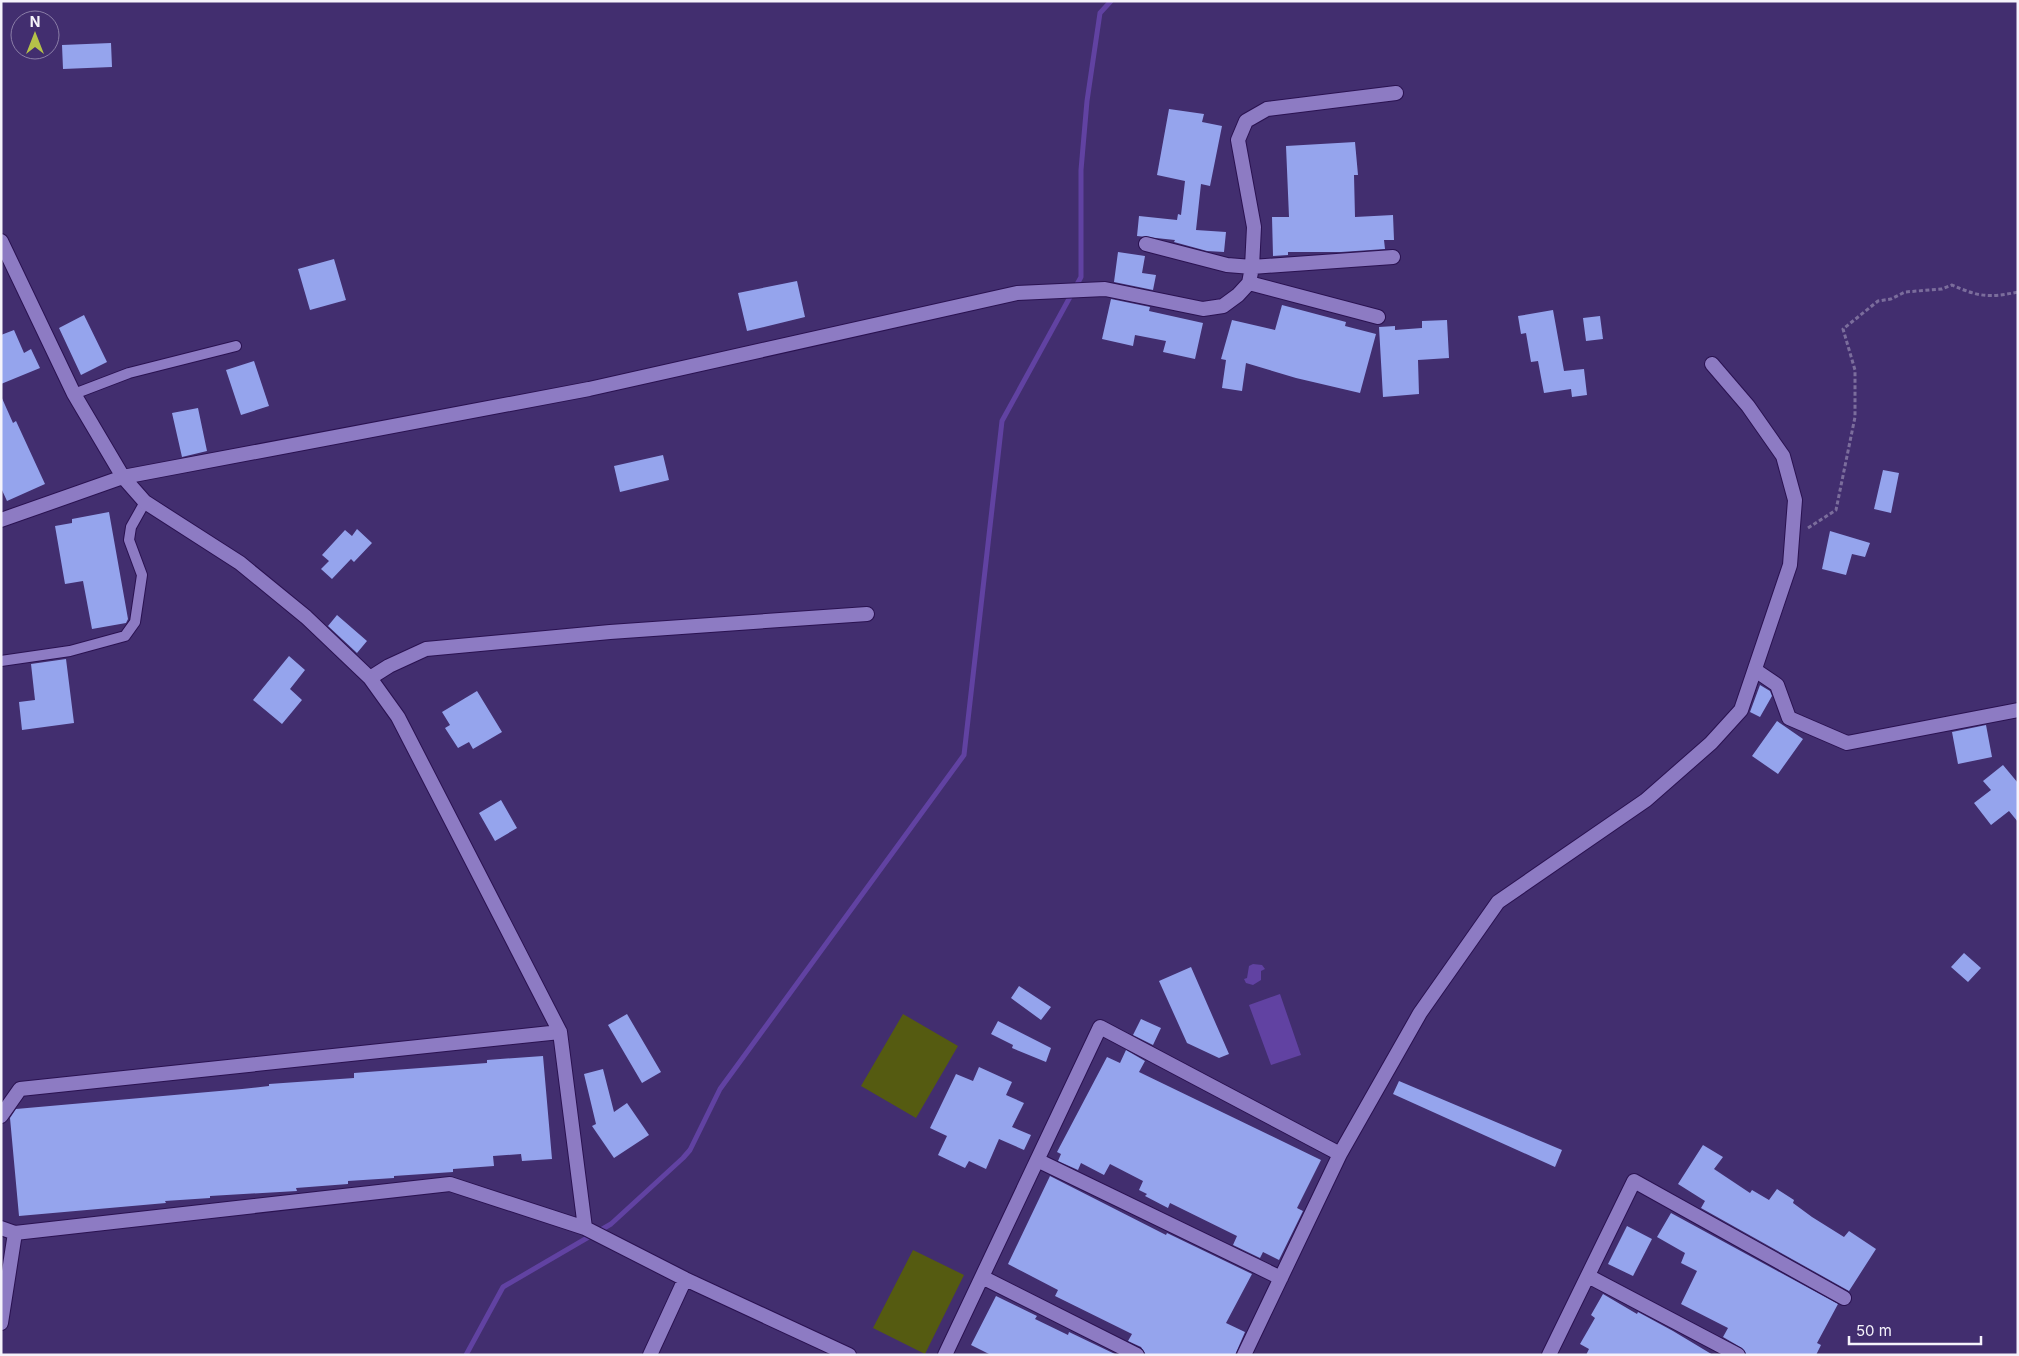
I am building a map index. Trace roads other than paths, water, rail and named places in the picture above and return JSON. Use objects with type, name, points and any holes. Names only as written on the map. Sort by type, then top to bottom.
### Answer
[{"type":"street","points":[[2,518],[123,477],[589,389],[1016,293],[1105,289],[1203,309],[1223,306],[1238,295],[1249,283],[1252,268],[1254,227],[1238,140],[1246,121],[1267,109],[1396,93]]},
{"type":"street","points":[[1,241],[74,394],[123,477],[145,502],[240,563],[306,617],[370,678],[398,717],[560,1032],[584,1228]]},
{"type":"street","points":[[1146,244],[1227,264],[1252,268],[1393,257]]},
{"type":"street","points":[[1249,283],[1378,317]]},
{"type":"street","points":[[1244,1355],[1340,1154],[1420,1012],[1498,902],[1646,800],[1711,743],[1740,710],[1790,565],[1796,500],[1783,456],[1748,406],[1712,364]]},
{"type":"street","points":[[370,678],[389,666],[426,649],[867,614]]},
{"type":"street","points":[[1755,670],[1777,685],[1789,718],[1847,743],[2018,710]]},
{"type":"street","points":[[945,1355],[1100,1028],[1340,1154]]},
{"type":"street","points":[[1,1116],[20,1089],[560,1032]]},
{"type":"street","points":[[1037,1160],[1281,1278]]},
{"type":"street","points":[[1549,1355],[1634,1181],[1844,1298]]},
{"type":"street","points":[[1,1228],[15,1232],[450,1184],[584,1228],[685,1279],[849,1355]]},
{"type":"street","points":[[1,1323],[15,1232]]},
{"type":"street","points":[[1588,1276],[1738,1355]]},
{"type":"street","points":[[982,1277],[1137,1355]]},
{"type":"street","points":[[650,1355],[685,1279]]},
{"type":"lane","points":[[74,394],[129,373],[236,346]]},
{"type":"lane","points":[[1,661],[70,651],[125,636],[135,622],[142,576],[129,540],[131,527],[145,502]]},
{"type":"waterway","points":[[466,1355],[503,1287],[611,1224],[690,1150],[720,1089],[964,755],[1002,421],[1081,277],[1081,170],[1087,101],[1100,13],[1111,1]]}]
